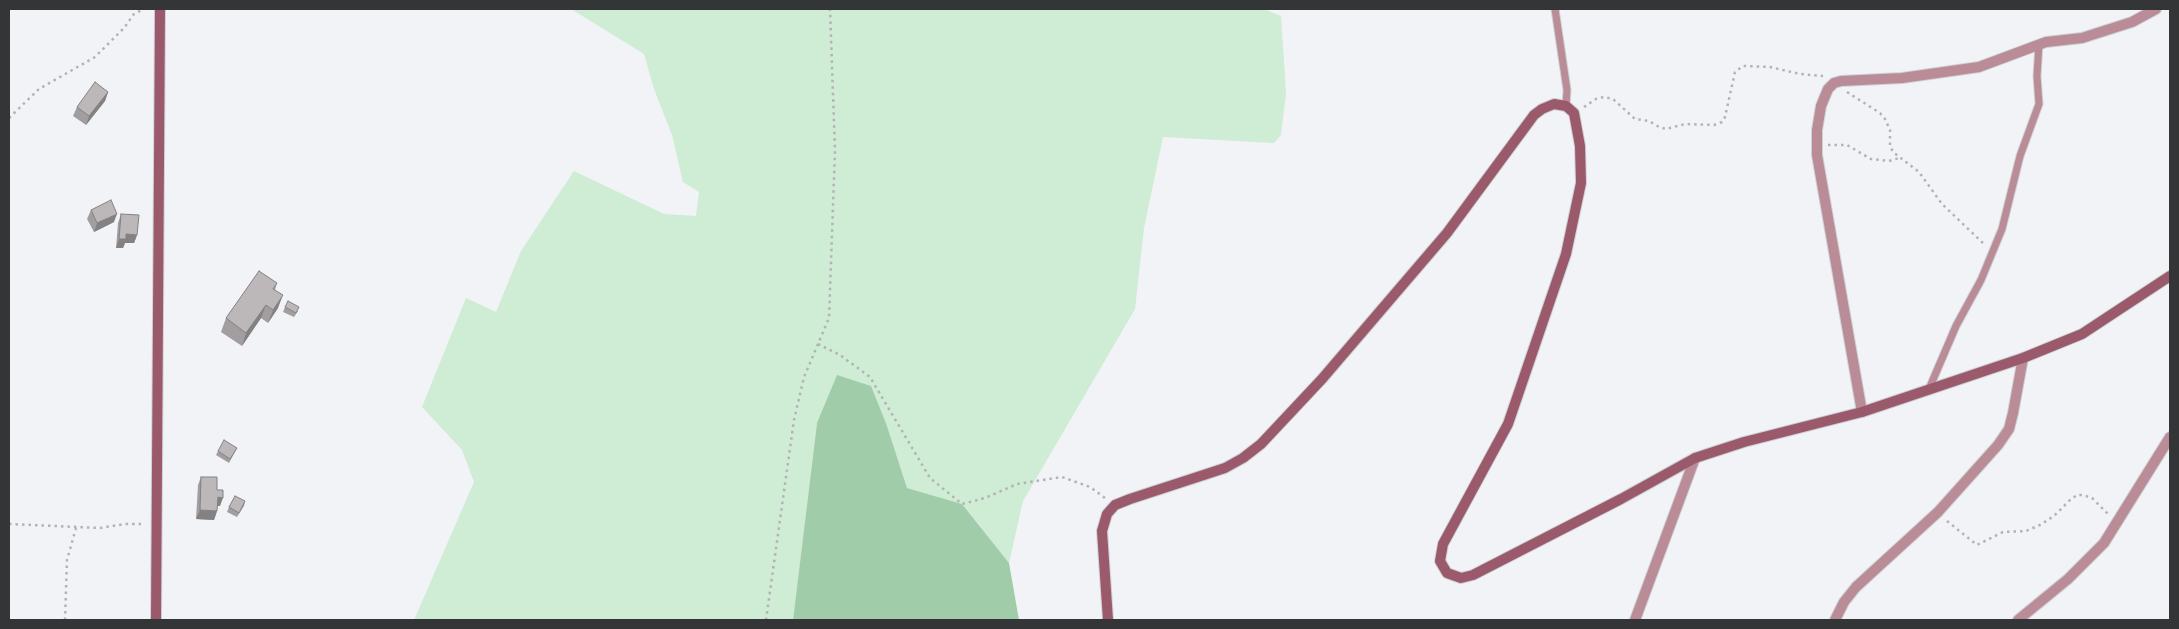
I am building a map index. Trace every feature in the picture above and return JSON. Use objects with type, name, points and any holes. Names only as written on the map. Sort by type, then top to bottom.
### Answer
[{"type":"main road","points":[[156,620],[160,9]]},
{"type":"main road","points":[[1108,620],[1102,531],[1107,514],[1115,505],[1130,498],[1225,468],[1243,458],[1261,444],[1322,379],[1447,233],[1534,115],[1554,104],[1566,106],[1574,113],[1580,146],[1581,183],[1566,254],[1508,424],[1443,544],[1440,561],[1447,573],[1461,578],[1473,575],[1621,499],[1695,458],[1744,442],[1862,412],[2023,358],[2082,334],[2170,276]]},
{"type":"street","points":[[1862,412],[1817,149],[1817,130],[1821,106],[1828,89],[1838,81],[1902,78],[1978,67],[2039,44],[2082,38],[2132,22],[2156,9]]},
{"type":"street","points":[[1835,620],[1844,602],[1856,587],[1938,512],[1998,445],[2008,430],[2018,396],[2023,358]]},
{"type":"street","points":[[2018,620],[2068,579],[2104,543],[2170,436]]},
{"type":"street","points":[[1636,620],[1695,458]]},
{"type":"lane","points":[[1555,9],[1566,82],[1566,106]]},
{"type":"lane","points":[[1929,389],[1956,326],[1994,252],[2002,229],[2020,156],[2039,104],[2037,76],[2039,44]]},
{"type":"path","points":[[9,118],[38,89],[95,57],[124,28],[134,14],[144,9]]},
{"type":"path","points":[[766,620],[794,420],[804,377],[829,318],[835,150],[830,9]]},
{"type":"path","points":[[1574,113],[1596,99],[1604,97],[1612,99],[1635,118],[1666,129],[1686,124],[1714,125],[1722,122],[1725,117],[1735,72],[1743,66],[1770,67],[1800,74],[1828,76],[1838,81],[1850,96],[1880,113],[1890,130],[1890,146],[1899,158],[1919,172],[1942,204],[1978,240],[1994,252]]},
{"type":"path","points":[[1817,149],[1827,145],[1838,144],[1847,145],[1871,159],[1889,161],[1899,158]]},
{"type":"path","points":[[818,344],[840,355],[870,377],[930,478],[962,504],[985,498],[1017,484],[1062,477],[1090,487],[1115,505]]},
{"type":"path","points":[[1938,512],[1977,545],[2003,532],[2026,531],[2040,525],[2054,516],[2070,500],[2083,495],[2092,498],[2116,522]]},
{"type":"path","points":[[9,524],[100,528],[124,524],[140,525],[157,519]]},
{"type":"path","points":[[66,620],[67,567],[76,528]]},
{"type":"green space","points":[[571,9],[1264,9],[1281,16],[1286,93],[1281,135],[1274,143],[1163,137],[1144,228],[1135,309],[1023,501],[1009,563],[962,504],[907,488],[887,426],[817,423],[793,620],[414,620],[474,482],[462,450],[422,407],[466,298],[496,312],[521,251],[574,171],[664,214],[696,216],[699,192],[683,182],[672,135],[654,89],[644,54]]},
{"type":"green space","points":[[837,375],[871,386],[887,426],[907,488],[962,504],[1009,563],[1019,620],[793,620],[817,423]]},
{"type":"building","points":[[95,82],[108,92],[89,116],[77,107]]},
{"type":"building","points":[[111,200],[117,214],[97,223],[91,210]]},
{"type":"building","points":[[121,214],[139,215],[137,235],[126,234],[126,239],[119,239]]},
{"type":"building","points":[[259,271],[277,283],[273,289],[283,295],[273,310],[266,305],[246,333],[226,318]]},
{"type":"building","points":[[288,301],[299,307],[296,313],[285,307]]},
{"type":"building","points":[[224,440],[237,448],[230,459],[218,451]]},
{"type":"building","points":[[201,477],[217,477],[217,490],[223,490],[223,498],[218,497],[217,511],[200,510]]},
{"type":"building","points":[[235,496],[245,501],[239,513],[229,507]]}]
